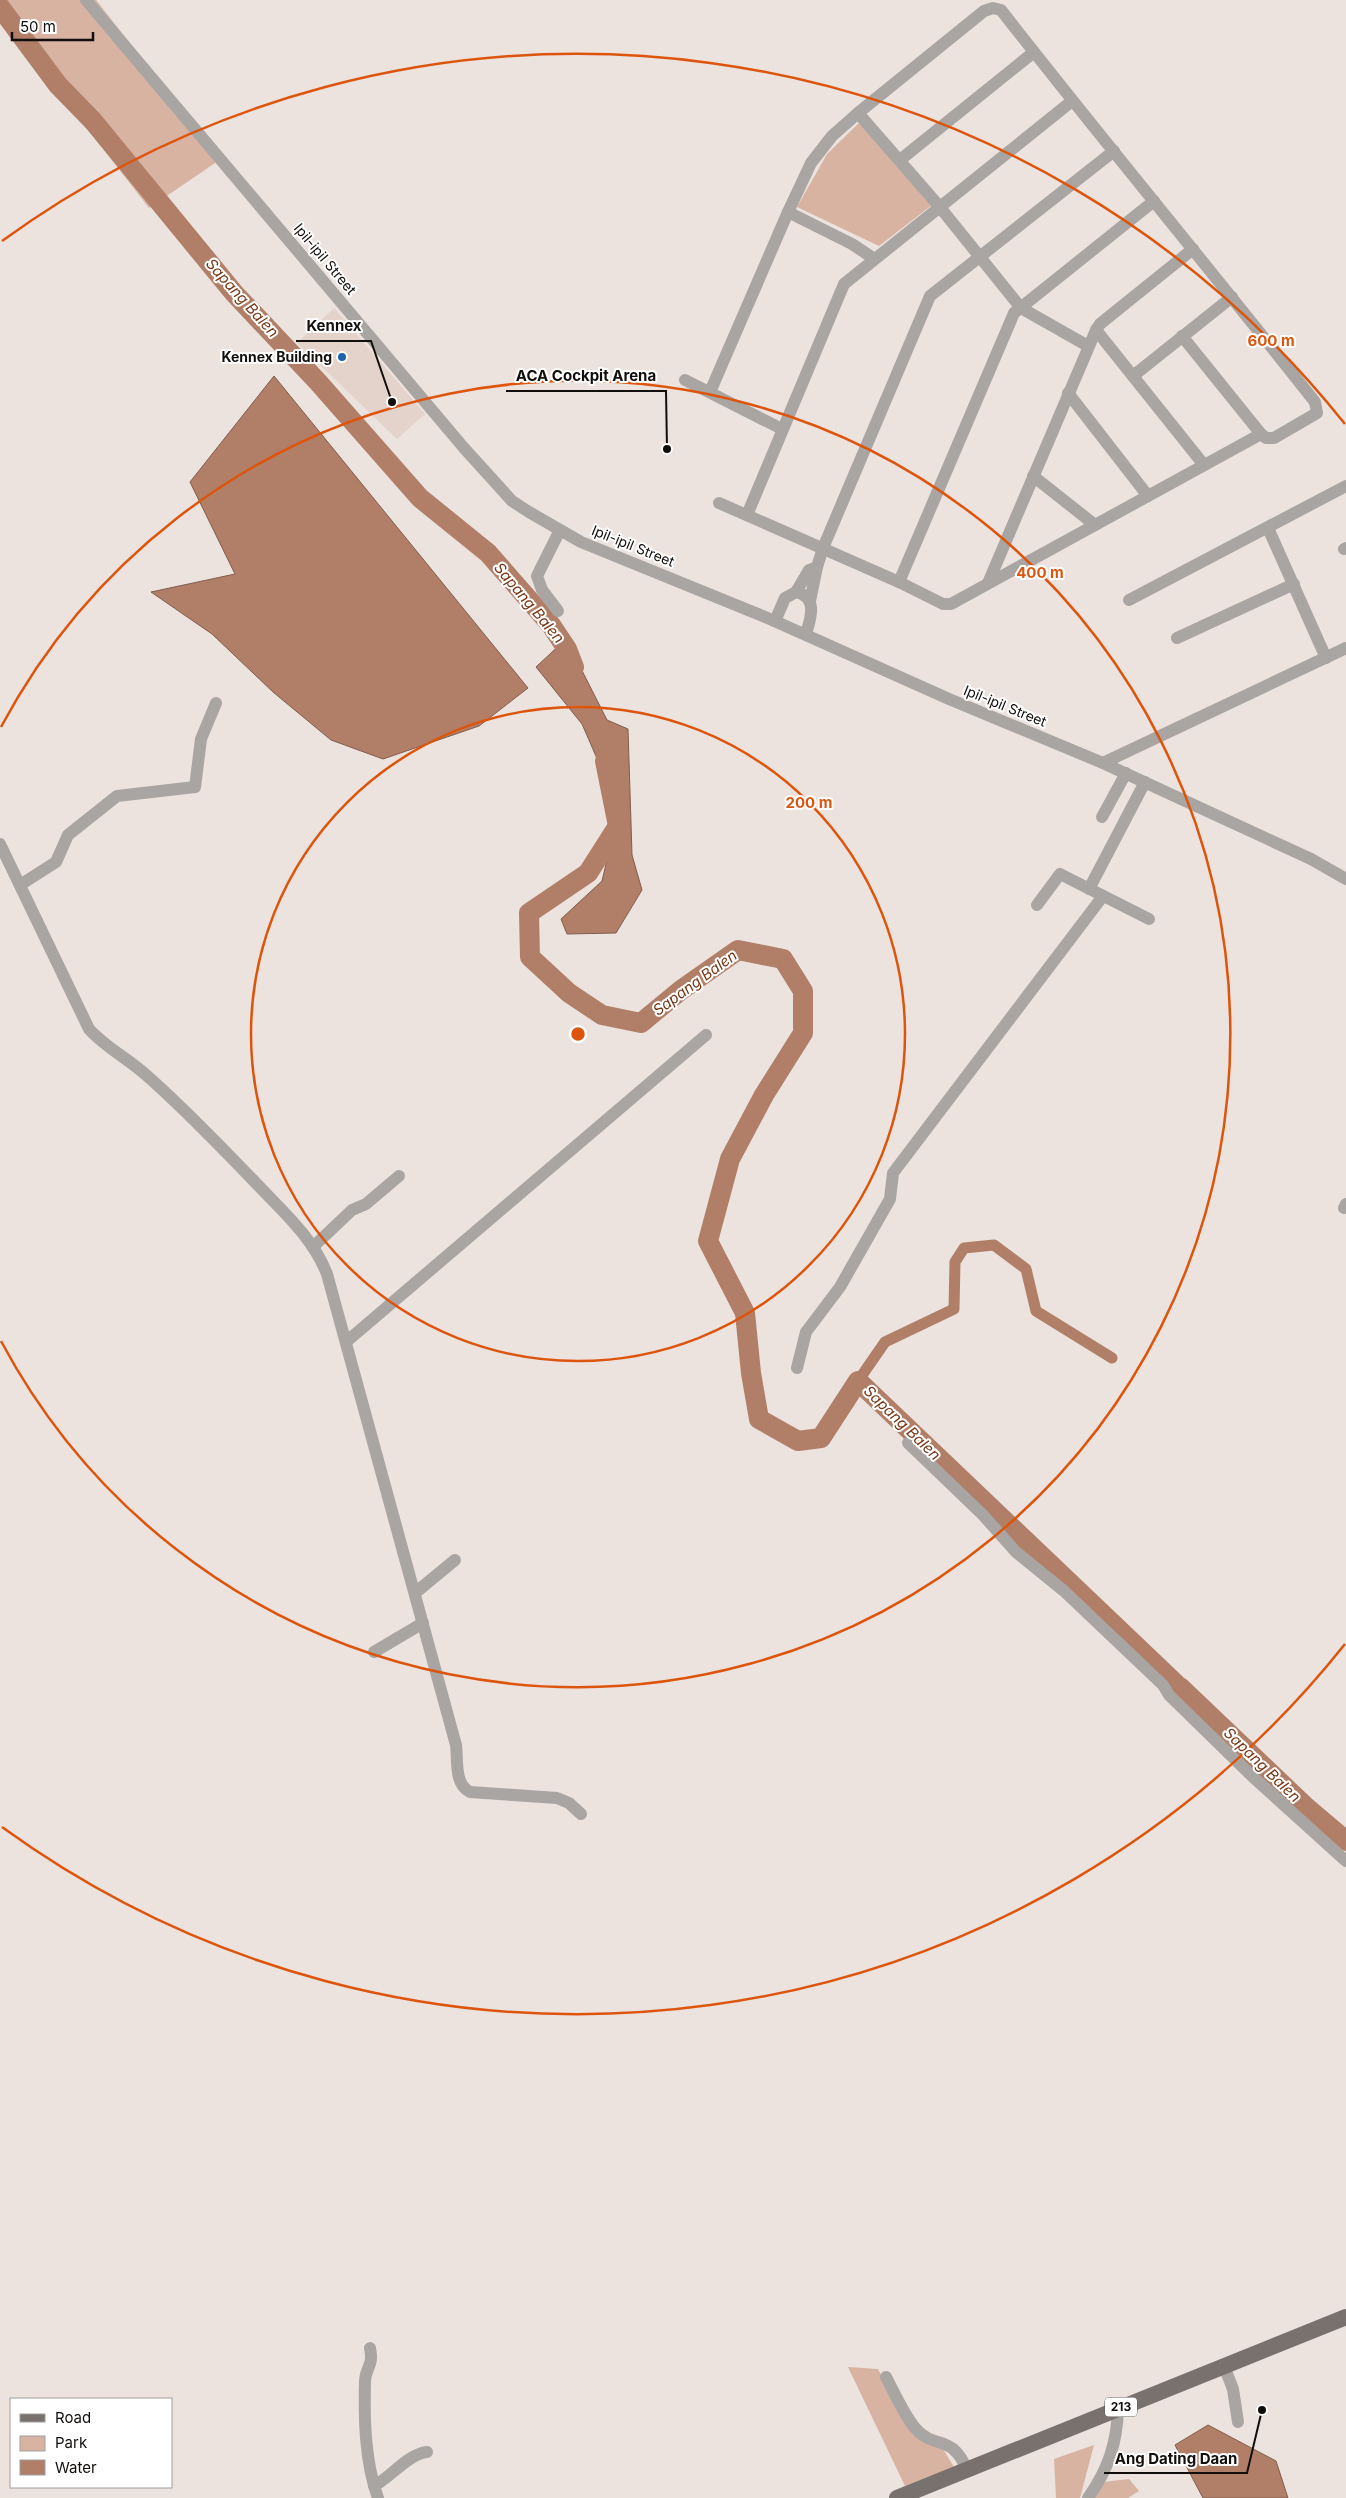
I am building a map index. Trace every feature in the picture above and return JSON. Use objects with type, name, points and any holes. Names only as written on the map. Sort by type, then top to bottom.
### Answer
[{"type":"main road","name":"213","points":[[897,2498],[1346,2317]]},
{"type":"street","name":"Ipil-ipil Street","points":[[86,0],[464,448],[512,500],[581,542],[806,634],[949,699],[1103,762],[1311,859],[1346,879]]},
{"type":"street","points":[[710,392],[811,163],[832,136],[858,113],[984,11],[993,8],[1001,10],[1072,101],[1232,296],[1315,402],[1317,409],[1315,416],[1274,438],[1266,438],[1182,336]]},
{"type":"street","points":[[900,160],[1034,52]]},
{"type":"street","points":[[747,515],[844,284],[873,258],[1072,101]]},
{"type":"street","points":[[858,113],[981,256],[1021,308],[1088,346]]},
{"type":"street","points":[[810,601],[815,589],[817,567],[823,548],[930,296],[1114,151]]},
{"type":"street","points":[[899,582],[1011,319],[1021,308],[1154,201]]},
{"type":"street","points":[[788,212],[852,244],[873,258]]},
{"type":"street","points":[[988,583],[1096,330],[1100,324],[1193,249]]},
{"type":"street","points":[[1132,376],[1232,296]]},
{"type":"street","points":[[1096,330],[1204,465]]},
{"type":"street","points":[[685,380],[782,430]]},
{"type":"street","points":[[1068,393],[1148,496]]},
{"type":"street","points":[[719,503],[899,582],[943,604],[951,604],[1261,434]]},
{"type":"street","points":[[1033,476],[1095,525]]},
{"type":"street","points":[[1129,600],[1346,486]]},
{"type":"street","points":[[1268,528],[1326,658]]},
{"type":"street","points":[[558,611],[542,590],[537,576],[560,530]]},
{"type":"street","points":[[775,621],[786,598],[796,592],[809,570],[817,567]]},
{"type":"street","points":[[1177,638],[1294,584]]},
{"type":"street","points":[[796,592],[804,594],[810,601],[812,613],[806,634]]},
{"type":"street","points":[[1103,762],[1346,648]]},
{"type":"street","points":[[20,885],[56,862],[68,835],[117,796],[195,787],[201,739],[216,703]]},
{"type":"street","points":[[1102,817],[1126,773]]},
{"type":"street","points":[[1089,889],[1145,782]]},
{"type":"street","points":[[0,844],[4,864],[20,885],[89,1029],[97,1039],[151,1079],[231,1158],[314,1246],[328,1274],[456,1746],[459,1782],[463,1788],[470,1792],[557,1798],[569,1803],[581,1814]]},
{"type":"street","points":[[1037,905],[1060,874],[1149,919]]},
{"type":"street","points":[[798,1368],[806,1332],[840,1287],[890,1199],[893,1173],[1103,896]]},
{"type":"street","points":[[346,1342],[706,1035]]},
{"type":"street","points":[[314,1246],[352,1210],[366,1204],[398,1176]]},
{"type":"street","points":[[908,1443],[983,1515],[1016,1552],[1064,1591],[1162,1685],[1169,1695],[1253,1777],[1346,1861]]},
{"type":"street","points":[[415,1593],[454,1560]]},
{"type":"street","points":[[374,1652],[423,1623]]},
{"type":"street","points":[[370,2348],[373,2361],[365,2378],[366,2427],[376,2492]]},
{"type":"street","points":[[1224,2366],[1233,2389],[1238,2422]]},
{"type":"street","points":[[886,2377],[916,2428],[932,2440],[952,2446],[961,2457],[966,2470]]},
{"type":"street","points":[[1088,2498],[1104,2474],[1110,2458],[1116,2440],[1118,2409]]},
{"type":"street","points":[[376,2492],[385,2480],[420,2453],[427,2452]]},
{"type":"shaded area","points":[[334,308],[425,414],[397,439],[297,343]]},
{"type":"green space","points":[[0,0],[96,0],[221,159],[149,208],[0,16]]},
{"type":"green space","points":[[860,122],[932,205],[879,246],[797,207],[827,154]]},
{"type":"green space","points":[[848,2367],[878,2369],[912,2433],[943,2449],[954,2467],[905,2486]]},
{"type":"green space","points":[[1094,2445],[1080,2498],[1056,2498],[1054,2459]]},
{"type":"green space","points":[[1129,2479],[1139,2491],[1128,2498],[1094,2498],[1103,2482]]},
{"type":"water","points":[[274,376],[528,688],[479,726],[383,759],[331,740],[273,692],[212,634],[151,592],[235,574],[190,482]]},
{"type":"water","points":[[566,639],[607,720],[628,729],[632,855],[642,890],[616,933],[567,934],[561,919],[602,881],[619,809],[582,724],[536,667]]},
{"type":"water","points":[[1208,2425],[1276,2461],[1288,2498],[1203,2498],[1175,2445]]},
{"type":"waterway","name":"Sapang Balen","points":[[0,7],[58,85],[93,121],[234,293],[318,382],[420,498],[488,553],[551,625],[567,649],[574,667]]},
{"type":"waterway","name":"Sapang Balen","points":[[605,761],[618,826],[588,873],[529,913],[530,957],[569,993],[602,1015],[641,1023],[681,990],[738,950],[783,959],[803,991],[803,1033],[764,1095],[730,1159],[708,1241],[745,1313],[751,1373],[759,1419],[798,1441],[821,1438],[858,1381],[1176,1684]]},
{"type":"waterway","points":[[858,1381],[885,1342],[954,1309],[955,1262],[964,1248],[994,1245],[1026,1269],[1036,1311],[1112,1358]]},
{"type":"waterway","name":"Sapang Balen","points":[[1180,1687],[1305,1806],[1346,1841]]},
{"type":"place","name":"Kennex Building","points":[[342,357]]},
{"type":"place","name":"Kennex","points":[[392,402]]},
{"type":"place","name":"ACA Cockpit Arena","points":[[667,449]]},
{"type":"place","name":"Ang Dating Daan","points":[[1262,2410]]}]
